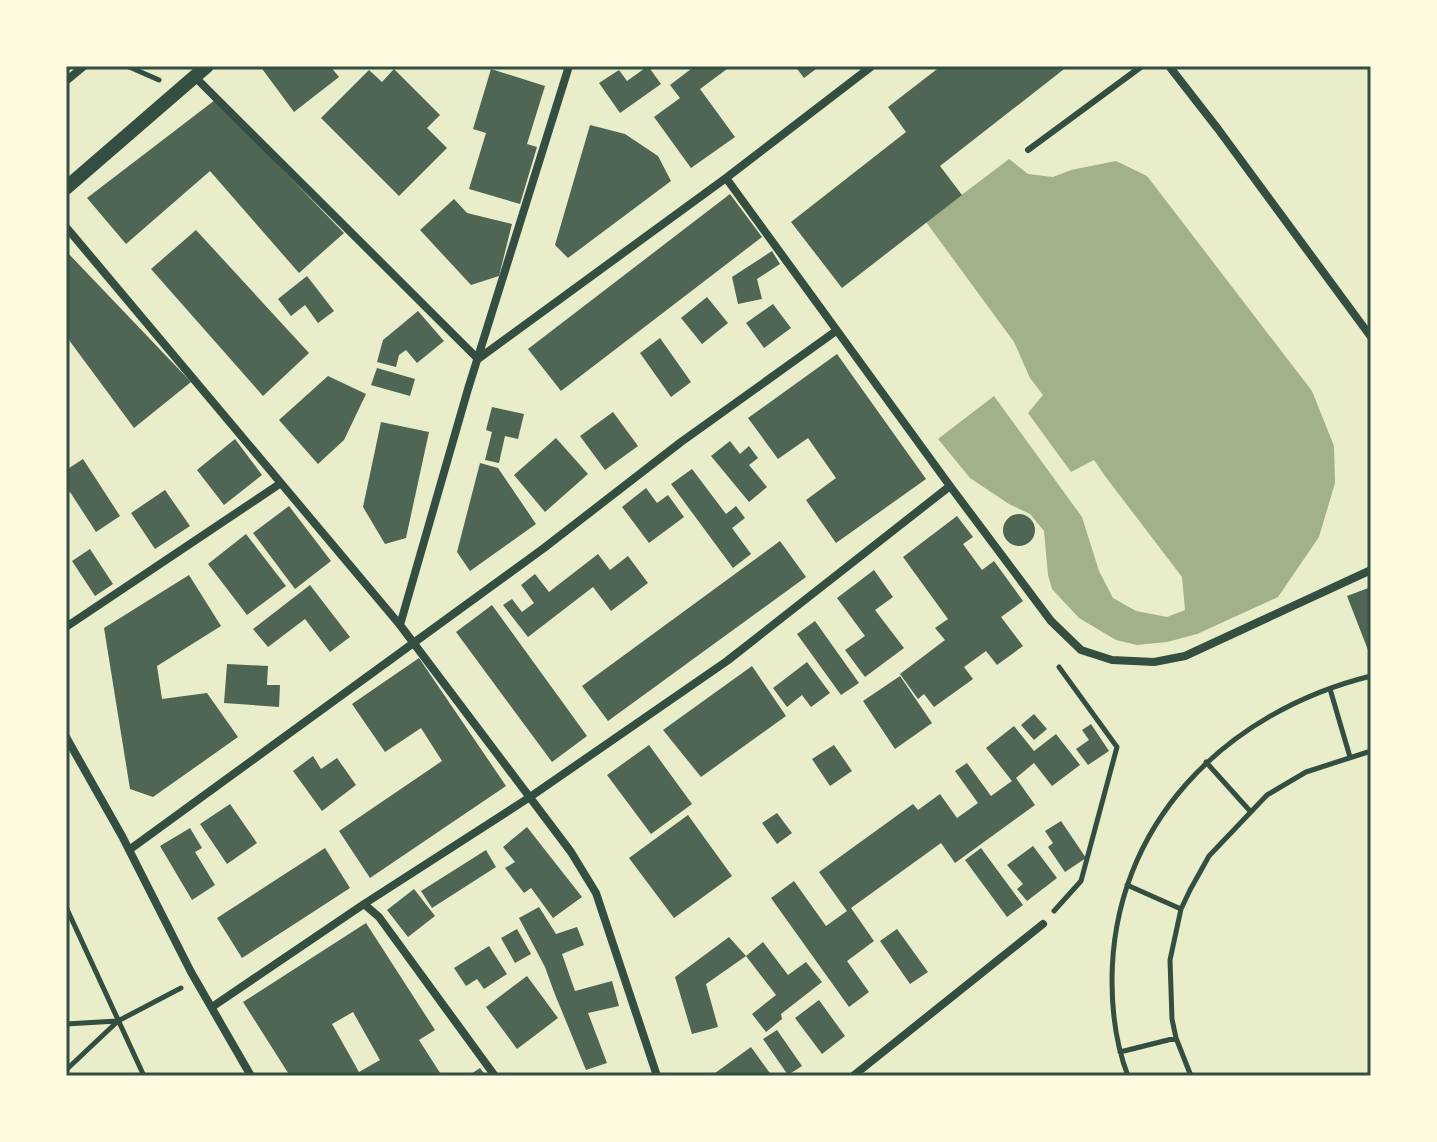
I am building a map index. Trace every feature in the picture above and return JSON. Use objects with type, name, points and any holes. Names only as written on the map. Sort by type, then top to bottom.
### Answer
[{"type":"street","points":[[66,81],[84,66]]},
{"type":"street","points":[[66,188],[207,66]]},
{"type":"street","points":[[400,625],[569,66]]},
{"type":"street","points":[[478,359],[726,178],[872,66]]},
{"type":"street","points":[[1169,66],[1371,337]]},
{"type":"street","points":[[194,76],[478,359]]},
{"type":"street","points":[[726,178],[1051,621],[1081,650],[1112,660],[1154,662],[1185,656],[1371,570]]},
{"type":"street","points":[[66,227],[400,625],[571,852],[596,893],[657,1076]]},
{"type":"street","points":[[129,850],[836,331]]},
{"type":"street","points":[[66,627],[281,483]]},
{"type":"street","points":[[212,1007],[530,797],[727,661],[950,486]]},
{"type":"street","points":[[66,737],[129,850],[191,972],[251,1076]]},
{"type":"street","points":[[364,904],[379,917],[495,1076]]},
{"type":"street","points":[[853,1076],[1043,924]]},
{"type":"lane","points":[[1028,150],[1142,66]]},
{"type":"path","points":[[127,66],[180,89]]},
{"type":"path","points":[[1043,924],[1081,881],[1117,747],[1059,667]]},
{"type":"path","points":[[1128,1076],[1112,1014],[1112,953],[1120,906],[1149,836],[1184,785],[1206,762],[1246,730],[1287,706],[1371,676]]},
{"type":"path","points":[[1330,689],[1350,757]]},
{"type":"path","points":[[1191,1076],[1172,1019],[1170,960],[1181,909],[1209,856],[1267,795],[1306,772],[1371,751]]},
{"type":"path","points":[[1206,762],[1250,811]]},
{"type":"path","points":[[1127,885],[1181,909]]},
{"type":"path","points":[[66,907],[144,1076]]},
{"type":"path","points":[[66,1070],[118,1021],[167,997]]},
{"type":"path","points":[[66,1024],[118,1021]]},
{"type":"path","points":[[1120,1052],[1176,1038]]},
{"type":"shaded area","points":[[1009,159],[1028,174],[1053,177],[1116,161],[1147,176],[1312,391],[1334,446],[1335,483],[1319,537],[1278,597],[1197,634],[1167,642],[1137,645],[1116,640],[1079,618],[1052,589],[1044,531],[1030,514],[970,478],[938,439],[994,396],[1082,517],[1099,571],[1113,598],[1136,611],[1167,617],[1185,610],[1182,577],[1094,460],[1071,472],[1028,413],[1043,395],[1030,378],[1014,342],[926,222]]},
{"type":"building","points":[[260,66],[330,66],[339,77],[294,112]]},
{"type":"building","points":[[648,66],[661,84],[620,113],[599,83],[619,70],[627,81]]},
{"type":"building","points":[[695,66],[725,66],[727,69],[700,89],[735,137],[691,168],[654,117],[680,98],[670,85]]},
{"type":"building","points":[[795,66],[820,66],[804,78]]},
{"type":"building","points":[[941,66],[1068,66],[940,166],[962,195],[842,288],[791,222],[906,132],[888,107]]},
{"type":"building","points":[[394,69],[440,115],[427,128],[447,148],[399,196],[321,118],[369,70],[382,82]]},
{"type":"building","points":[[491,69],[545,86],[527,144],[537,147],[520,204],[469,189],[486,133],[473,129]]},
{"type":"building","points":[[215,100],[344,233],[299,273],[210,171],[126,244],[87,198]]},
{"type":"building","points":[[590,125],[625,134],[658,156],[671,181],[568,258],[555,245]]},
{"type":"building","points":[[730,194],[762,237],[561,391],[528,349]]},
{"type":"building","points":[[454,199],[467,213],[512,224],[499,276],[471,285],[420,230]]},
{"type":"building","points":[[196,230],[309,353],[263,396],[151,269]]},
{"type":"building","points":[[66,251],[191,382],[134,428],[66,336]]},
{"type":"building","points":[[772,251],[780,264],[757,279],[762,299],[738,304],[732,277]]},
{"type":"building","points":[[307,276],[334,311],[318,323],[305,305],[291,316],[278,299]]},
{"type":"building","points":[[707,297],[728,323],[702,344],[681,318]]},
{"type":"building","points":[[773,304],[791,328],[764,348],[746,323]]},
{"type":"building","points":[[418,311],[444,341],[417,363],[406,350],[399,355],[396,367],[377,362],[383,340]]},
{"type":"building","points":[[660,338],[691,382],[671,397],[640,353]]},
{"type":"building","points":[[837,354],[926,479],[836,543],[806,500],[836,478],[808,438],[778,459],[748,418]]},
{"type":"building","points":[[377,368],[415,379],[410,396],[371,385]]},
{"type":"building","points":[[328,376],[366,394],[344,440],[318,464],[279,420]]},
{"type":"building","points":[[492,407],[524,414],[518,439],[505,436],[499,463],[485,460],[492,432],[486,430]]},
{"type":"building","points":[[613,412],[638,446],[605,470],[580,436]]},
{"type":"building","points":[[381,422],[429,432],[406,538],[385,544],[363,507]]},
{"type":"building","points":[[556,438],[588,474],[545,512],[514,475]]},
{"type":"building","points":[[235,439],[262,475],[224,505],[197,470]]},
{"type":"building","points":[[730,441],[740,454],[749,446],[758,458],[749,465],[767,487],[749,502],[711,456]]},
{"type":"building","points":[[83,459],[120,516],[96,532],[70,492],[66,494],[66,470]]},
{"type":"building","points":[[480,463],[498,468],[536,524],[470,571],[457,552]]},
{"type":"building","points":[[692,469],[726,514],[736,506],[745,518],[732,528],[751,554],[733,568],[671,484]]},
{"type":"building","points":[[646,488],[657,503],[668,495],[684,517],[649,543],[622,507]]},
{"type":"building","points":[[165,490],[190,526],[155,549],[131,513]]},
{"type":"building","points":[[289,506],[331,561],[295,589],[253,533]]},
{"type":"building","points":[[1019,514],[1030,519],[1035,530],[1030,541],[1019,546],[1008,541],[1003,530],[1008,519]]},
{"type":"building","points":[[957,516],[973,537],[963,544],[982,570],[994,561],[1023,601],[1001,617],[1023,646],[997,665],[986,651],[964,667],[973,679],[934,707],[924,694],[918,699],[900,674],[945,640],[935,628],[948,619],[903,557]]},
{"type":"building","points":[[246,534],[286,586],[247,615],[208,564]]},
{"type":"building","points":[[780,541],[806,577],[608,721],[582,686]]},
{"type":"building","points":[[90,549],[113,584],[95,596],[72,561]]},
{"type":"building","points":[[598,554],[610,570],[628,556],[648,583],[611,611],[593,587],[528,637],[503,605],[512,599],[522,612],[534,603],[521,585],[535,574],[549,592]]},
{"type":"building","points":[[874,570],[893,597],[875,610],[904,648],[865,677],[845,650],[865,636],[837,598]]},
{"type":"building","points":[[189,575],[221,626],[157,666],[162,699],[207,693],[238,737],[153,797],[130,789],[104,628]]},
{"type":"building","points":[[310,585],[350,637],[330,652],[305,619],[268,647],[253,629]]},
{"type":"building","points":[[1371,587],[1371,649],[1368,650],[1347,596]]},
{"type":"building","points":[[492,605],[587,736],[552,762],[456,632]]},
{"type":"building","points":[[815,621],[859,683],[841,695],[797,634]]},
{"type":"building","points":[[419,658],[506,786],[370,878],[339,831],[442,761],[421,728],[385,752],[352,704]]},
{"type":"building","points":[[807,662],[830,693],[811,707],[802,695],[787,707],[773,688]]},
{"type":"building","points":[[227,664],[268,666],[267,685],[280,685],[279,707],[224,703]]},
{"type":"building","points":[[752,666],[786,716],[701,777],[663,730]]},
{"type":"building","points":[[900,676],[932,723],[895,749],[863,701]]},
{"type":"building","points":[[1034,714],[1047,729],[1034,740],[1021,725]]},
{"type":"building","points":[[1091,724],[1109,751],[1088,765],[1076,749],[1089,740],[1082,730]]},
{"type":"building","points":[[1014,726],[1034,751],[1056,734],[1080,765],[1052,786],[1034,763],[1016,778],[1035,805],[955,863],[941,843],[851,908],[874,941],[847,961],[869,992],[849,1007],[771,898],[794,881],[826,926],[847,911],[819,872],[913,804],[918,810],[940,794],[957,818],[978,803],[955,771],[967,763],[991,796],[1012,781],[986,748]]},
{"type":"building","points":[[649,745],[692,804],[651,834],[607,775]]},
{"type":"building","points":[[834,745],[852,771],[830,786],[812,759]]},
{"type":"building","points":[[313,756],[321,769],[337,758],[356,785],[322,811],[293,771]]},
{"type":"building","points":[[230,804],[257,843],[227,864],[200,824]]},
{"type":"building","points":[[777,813],[792,833],[777,844],[762,823]]},
{"type":"building","points":[[688,815],[732,876],[674,918],[629,858]]},
{"type":"building","points":[[1061,821],[1086,858],[1065,872],[1048,847],[1053,843],[1045,831]]},
{"type":"building","points":[[527,827],[582,897],[553,918],[531,888],[524,893],[505,868],[515,862],[503,847]]},
{"type":"building","points":[[190,828],[202,848],[195,852],[215,885],[192,900],[160,846]]},
{"type":"building","points":[[1033,846],[1057,878],[1027,901],[1017,889],[1023,884],[1007,865]]},
{"type":"building","points":[[325,848],[350,888],[242,958],[217,918]]},
{"type":"building","points":[[981,848],[1023,905],[1007,917],[965,860]]},
{"type":"building","points":[[486,850],[496,867],[432,908],[421,891]]},
{"type":"building","points":[[414,889],[435,916],[408,937],[387,910]]},
{"type":"building","points":[[539,907],[556,934],[577,927],[584,945],[562,954],[575,991],[612,981],[619,1006],[588,1013],[607,1063],[586,1070],[545,967],[519,918]]},
{"type":"building","points":[[366,923],[435,1030],[419,1040],[442,1076],[290,1076],[243,1002]],"holes":[[[353,1012],[380,1060],[359,1072],[332,1024]]]},
{"type":"building","points":[[517,929],[531,954],[515,963],[501,938]]},
{"type":"building","points":[[897,929],[928,972],[910,984],[880,941]]},
{"type":"building","points":[[729,937],[746,956],[706,984],[718,1027],[692,1034],[675,977]]},
{"type":"building","points":[[763,942],[788,975],[806,962],[822,982],[781,1014],[782,1019],[766,1032],[752,1014],[776,995],[746,956]]},
{"type":"building","points":[[489,946],[507,974],[484,989],[477,979],[466,986],[454,968]]},
{"type":"building","points":[[527,976],[558,1018],[517,1049],[486,1007]]},
{"type":"building","points":[[819,1000],[845,1036],[822,1054],[795,1018]]},
{"type":"building","points":[[777,1030],[802,1066],[788,1075],[763,1039]]},
{"type":"building","points":[[751,1047],[772,1076],[711,1076]]},
{"type":"building","points":[[480,1068],[486,1076],[468,1076]]}]
